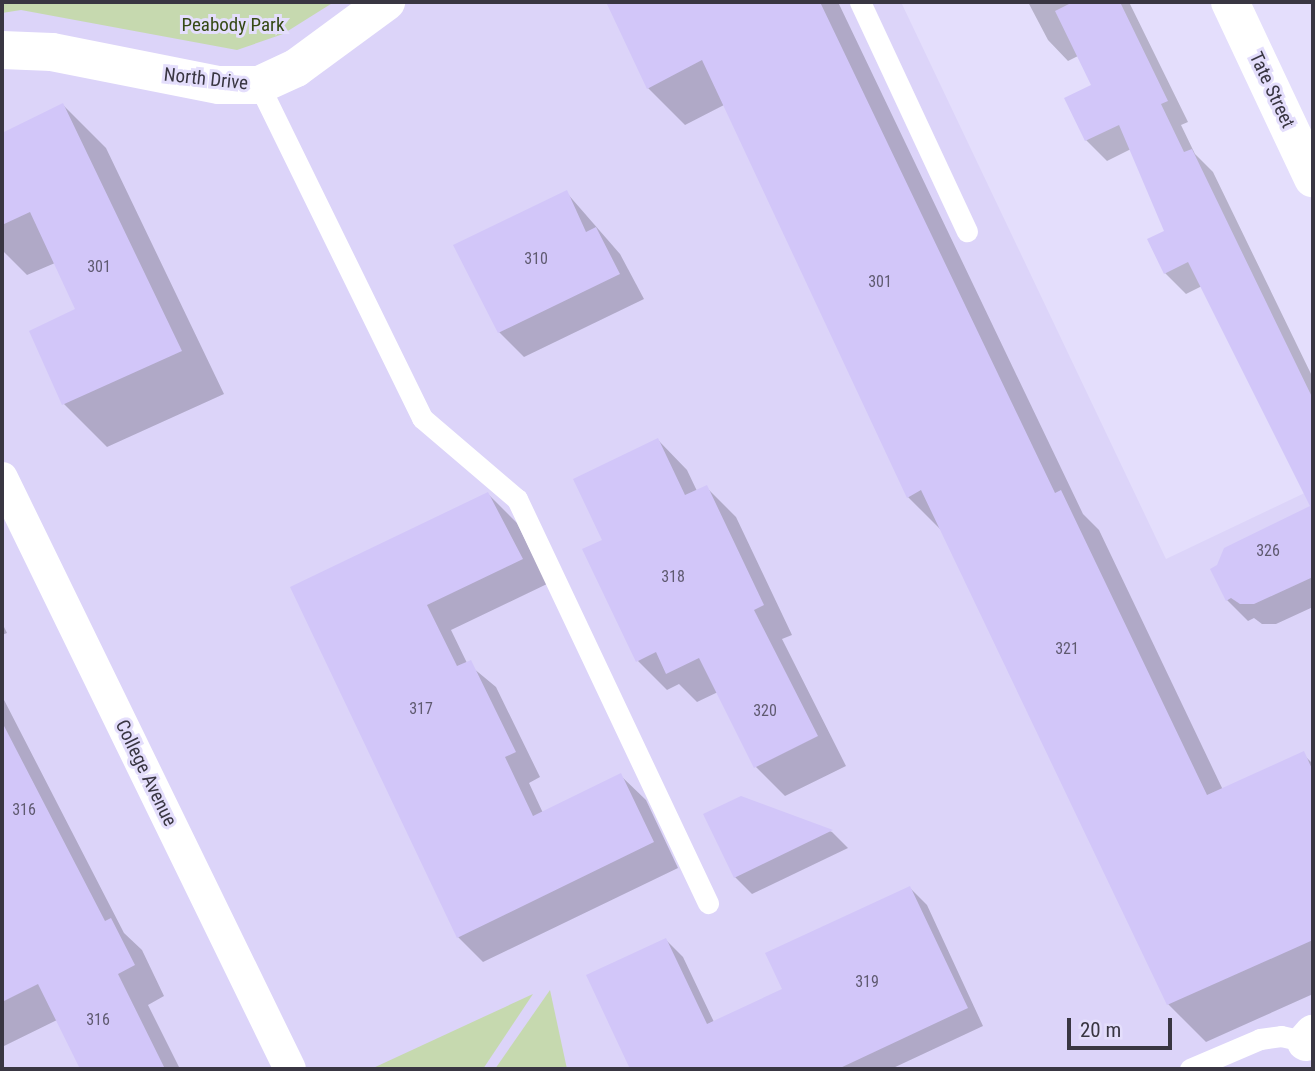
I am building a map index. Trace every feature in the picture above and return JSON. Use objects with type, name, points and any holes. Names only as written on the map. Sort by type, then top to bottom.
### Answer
[{"type":"street","name":"North Drive","points":[[2,50],[52,52],[219,85],[260,85],[296,68],[386,2]]},
{"type":"street","name":"Tate Street","points":[[1230,2],[1313,178]]},
{"type":"street","name":"College Avenue","points":[[2,478],[290,1069]]},
{"type":"lane","points":[[860,2],[967,231]]},
{"type":"lane","points":[[260,85],[422,418],[517,499],[708,903]]},
{"type":"lane","points":[[1190,1069],[1260,1039],[1281,1036],[1310,1038]]},
{"type":"shaded area","points":[[2,2],[901,2],[1166,559],[1313,489],[1313,1069],[2,1069]]},
{"type":"green space","name":"Peabody Park","points":[[2,2],[334,2],[283,34],[237,50],[21,10],[2,13]]},
{"type":"green space","points":[[550,990],[567,1069],[495,1069]]},
{"type":"green space","points":[[533,994],[483,1069],[371,1069]]},
{"type":"building","points":[[606,2],[820,2],[1055,493],[1061,490],[1207,795],[1304,751],[1313,771],[1313,940],[1167,1005],[921,490],[907,498],[702,60],[647,89]]},
{"type":"building","points":[[1073,2],[1120,2],[1168,101],[1161,104],[1184,152],[1192,149],[1313,399],[1313,577],[1254,604],[1240,604],[1231,598],[1226,601],[1210,569],[1217,565],[1224,548],[1310,506],[1188,262],[1164,274],[1147,239],[1164,231],[1119,125],[1085,141],[1064,98],[1091,85],[1055,11]]},
{"type":"building","points":[[63,103],[182,351],[62,405],[29,331],[75,309],[30,212],[2,225],[2,133]]},
{"type":"building","points":[[567,190],[586,232],[596,227],[620,274],[498,333],[453,245]]},
{"type":"building","points":[[658,438],[685,495],[707,485],[764,605],[754,610],[818,736],[754,768],[699,658],[666,674],[656,652],[636,662],[582,549],[602,540],[573,479]]},
{"type":"building","points":[[488,492],[523,559],[427,605],[457,666],[471,660],[516,752],[505,757],[533,816],[621,773],[654,842],[457,938],[290,587]]},
{"type":"building","points":[[2,722],[105,921],[111,918],[135,965],[118,974],[165,1069],[80,1069],[38,984],[2,1002]]},
{"type":"building","points":[[741,796],[833,830],[734,878],[703,814]]},
{"type":"building","points":[[910,886],[968,1008],[838,1069],[630,1069],[586,975],[666,938],[707,1024],[782,989],[765,953]]}]
